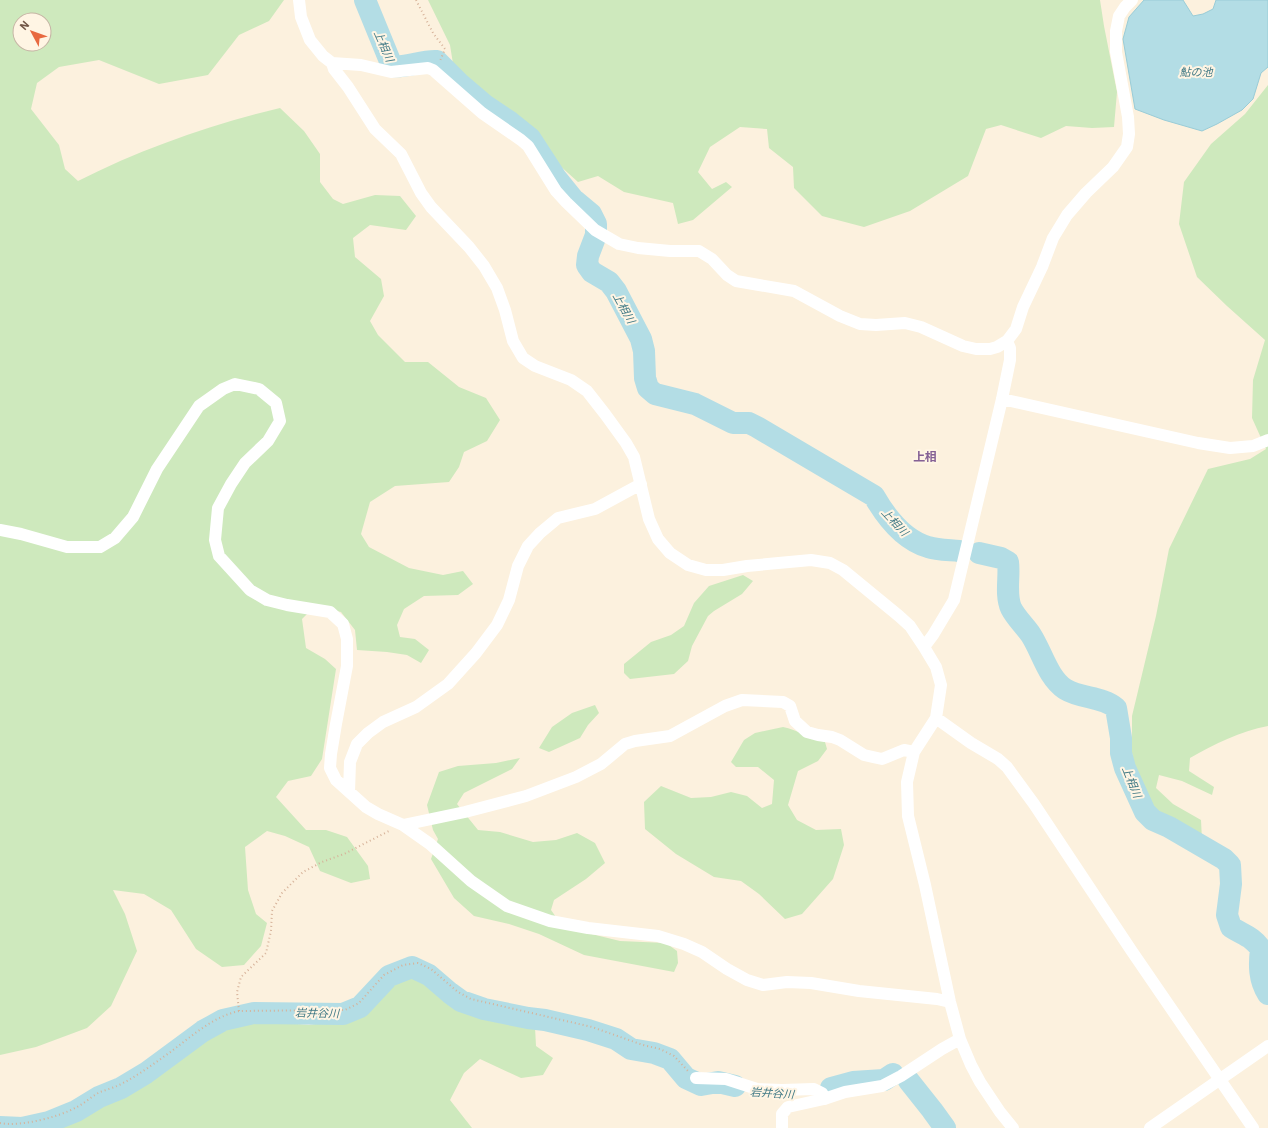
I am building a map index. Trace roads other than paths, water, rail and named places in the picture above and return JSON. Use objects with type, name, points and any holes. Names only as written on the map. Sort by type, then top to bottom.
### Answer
[{"type":"street","points":[[299,0],[301,17],[310,40],[323,56],[332,63],[375,128],[400,154],[420,193],[469,247],[484,266],[496,288],[505,310],[513,341],[523,358],[535,366],[571,380],[586,391],[626,443],[634,457],[649,519],[658,539],[670,553],[688,565],[706,570],[811,560],[830,563],[844,570],[905,621],[924,647],[936,667],[941,685],[936,718],[914,752],[907,782],[908,816],[925,885],[950,1002],[960,1039],[980,1082],[1000,1112],[1014,1128]]},
{"type":"street","points":[[332,63],[361,65],[391,72],[428,68],[433,70],[482,113],[501,125],[528,146],[556,191],[584,220],[597,231],[619,244],[638,248],[699,252],[712,259],[727,275],[736,281],[794,291],[840,316],[860,324],[876,325],[905,323],[921,327],[963,346],[976,349],[997,347],[1007,341],[1016,329],[1023,307],[1042,267],[1053,238],[1066,215],[1113,167],[1127,148],[1129,134],[1128,117],[1116,52],[1116,31],[1119,16],[1132,0]]},
{"type":"street","points":[[924,647],[954,600],[1010,360],[1010,348],[1007,341]]},
{"type":"street","points":[[0,530],[67,546],[100,546],[115,538],[133,517],[157,469],[199,406],[222,389],[235,384],[259,389],[276,404],[280,421],[268,441],[245,463],[231,484],[218,508],[215,540],[219,556],[250,590],[267,600],[330,612],[343,624],[347,639],[347,666],[336,724],[330,768],[336,780],[349,792],[366,807],[403,825],[430,844],[471,881],[507,906],[550,921],[588,928],[658,936],[684,944],[702,952],[740,976],[763,985],[787,982],[811,982],[859,991],[937,999],[950,1002]]},
{"type":"street","points":[[1002,399],[1198,444],[1230,448],[1253,446],[1268,440]]},
{"type":"street","points":[[349,792],[350,762],[357,744],[368,733],[383,722],[416,707],[448,684],[476,653],[497,625],[509,600],[518,566],[528,546],[540,533],[558,518],[595,509],[641,484]]},
{"type":"street","points":[[403,825],[465,812],[526,796],[576,777],[601,764],[625,744],[635,741],[670,736],[725,706],[742,700],[783,702],[790,706],[795,721],[807,732],[840,740],[864,755],[882,759],[904,750],[914,752]]},
{"type":"street","points":[[936,718],[971,743],[998,759],[1007,767],[1034,804],[1131,950],[1253,1128]]},
{"type":"street","points":[[782,1128],[782,1114],[788,1107],[825,1099],[845,1092],[882,1086],[901,1076],[960,1039]]},
{"type":"street","points":[[1150,1128],[1268,1046]]},
{"type":"street","points":[[696,1078],[726,1079],[757,1089],[814,1089],[822,1093],[825,1099]]},
{"type":"water","name":"鮎の池","points":[[1144,0],[1183,0],[1193,16],[1203,14],[1213,9],[1216,0],[1268,0],[1268,67],[1261,73],[1253,99],[1242,110],[1202,131],[1164,120],[1135,109],[1123,39],[1129,17]]},
{"type":"waterway","name":"上相川","points":[[365,0],[392,66],[403,66],[437,61],[459,83],[486,106],[530,138],[556,178],[573,199],[591,214],[596,224],[596,235],[588,256],[587,265],[592,272],[609,282],[616,291],[641,339],[644,351],[645,378],[648,388],[655,394],[695,404],[733,423],[749,423],[757,427],[874,496],[896,527],[919,544],[932,548],[959,551]]},
{"type":"waterway","name":"上相川","points":[[979,553],[1001,558],[1008,562],[1008,597],[1011,608],[1031,635],[1050,672],[1059,684],[1071,692],[1104,701],[1116,708],[1121,738],[1121,753],[1125,768],[1145,812],[1153,820],[1169,827],[1224,859],[1230,865],[1231,884],[1227,915],[1231,927],[1251,938],[1261,949],[1260,972],[1268,994]]},
{"type":"waterway","name":"岩井谷川","points":[[0,1127],[22,1128],[49,1122],[76,1111],[99,1097],[121,1088],[146,1073],[203,1031],[223,1020],[254,1013],[343,1014],[360,1007],[389,976],[412,967],[429,975],[461,1001],[484,1009],[545,1020],[588,1030],[616,1039],[631,1049],[654,1053],[670,1059],[686,1078],[701,1085],[718,1082],[735,1086]]},
{"type":"waterway","name":"岩井谷川","points":[[831,1088],[853,1082],[884,1080],[893,1074]]},
{"type":"waterway","name":"岩井谷川","points":[[909,1081],[945,1128]]},
{"type":"district","name":"上相","points":[[925,457]]}]
